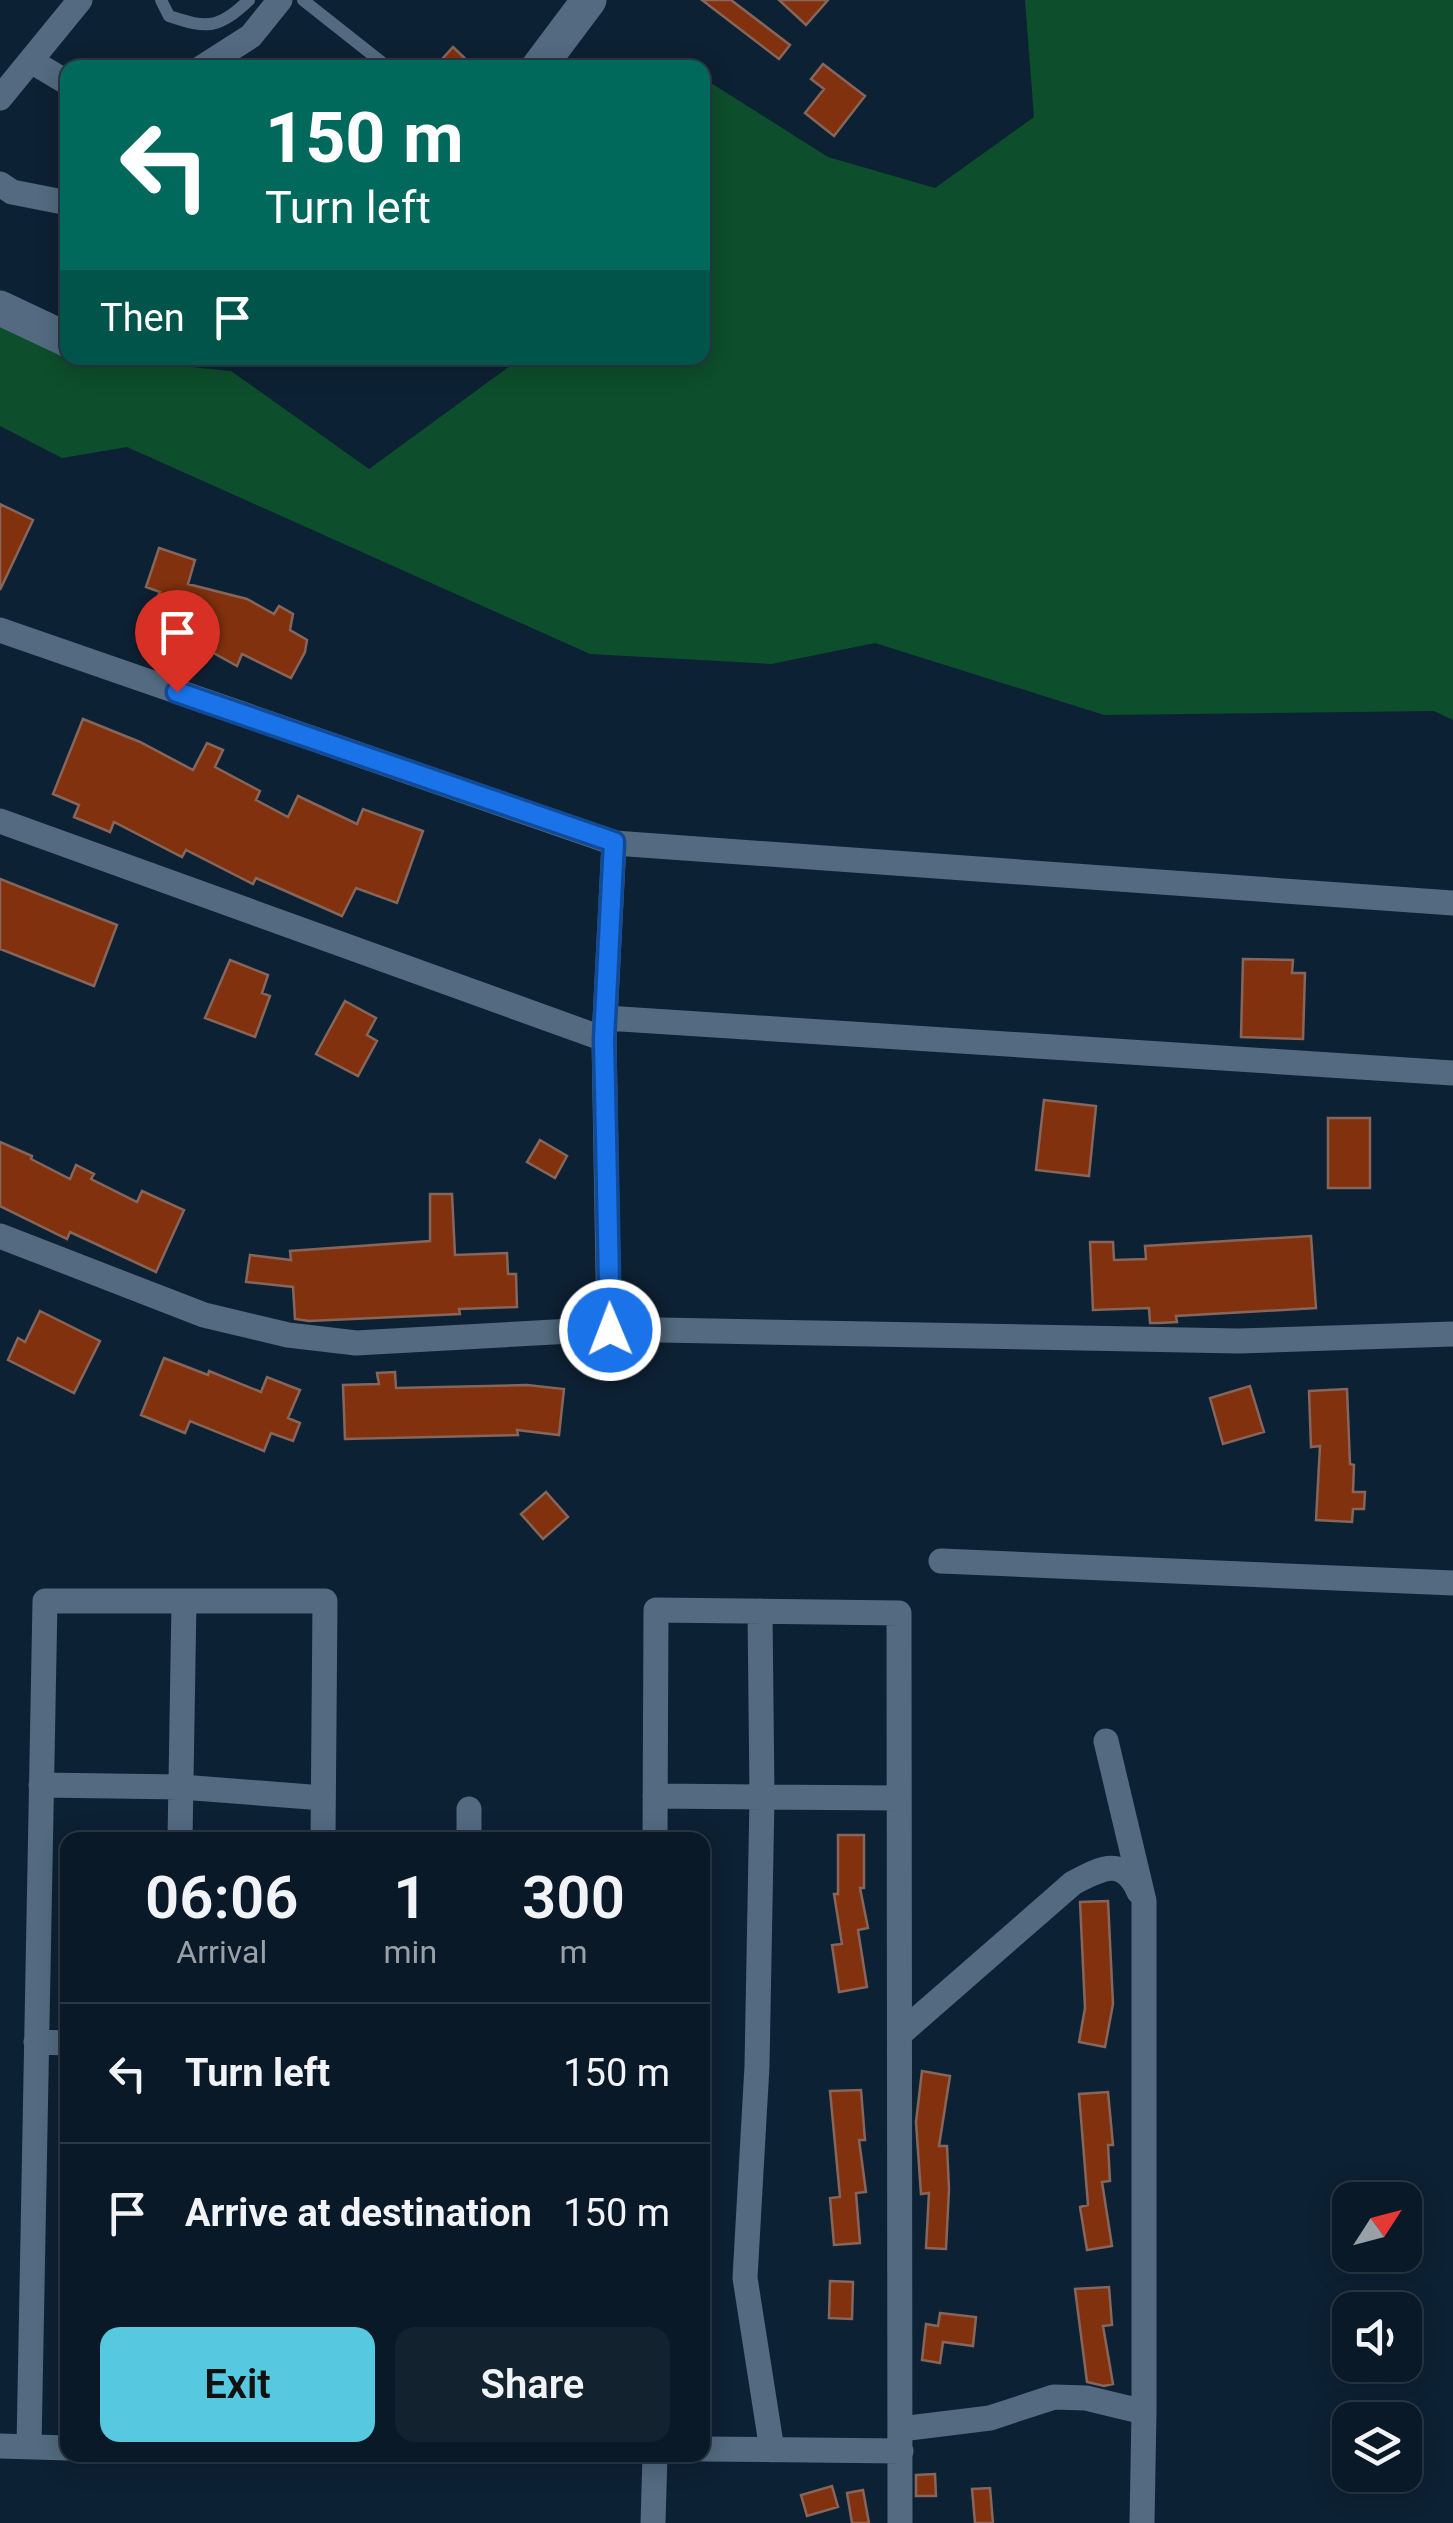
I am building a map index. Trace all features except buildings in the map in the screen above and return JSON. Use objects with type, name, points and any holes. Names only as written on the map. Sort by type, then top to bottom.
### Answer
[{"type":"street","points":[[0,98],[80,0]]},
{"type":"street","points":[[214,60],[251,36],[280,0]]},
{"type":"street","points":[[544,60],[589,0]]},
{"type":"street","points":[[31,61],[60,78]]},
{"type":"street","points":[[0,184],[12,192],[60,201]]},
{"type":"street","points":[[0,308],[60,336]]},
{"type":"street","points":[[0,630],[614,842],[1453,903]]},
{"type":"street","points":[[0,821],[605,1029],[1453,1072]]},
{"type":"street","points":[[610,1330],[605,1029],[614,842]]},
{"type":"street","points":[[0,1236],[204,1315],[288,1335],[356,1343],[610,1330],[1238,1341],[1453,1334]]},
{"type":"street","points":[[941,1561],[1453,1583]]},
{"type":"street","points":[[29,2447],[45,1601],[326,1602],[323,1832]]},
{"type":"street","points":[[180,1832],[184,1601]]},
{"type":"street","points":[[655,1832],[656,1610],[899,1613],[900,2523]]},
{"type":"street","points":[[760,1611],[762,1797],[757,2066],[745,2278],[772,2450]]},
{"type":"street","points":[[1106,1741],[1144,1901],[1142,2523]]},
{"type":"street","points":[[42,1785],[181,1787],[323,1798]]},
{"type":"street","points":[[655,1796],[899,1798]]},
{"type":"street","points":[[469,1809],[469,1832]]},
{"type":"street","points":[[900,2034],[1072,1883],[1103,1868],[1120,1869],[1134,1878],[1144,1901]]},
{"type":"street","points":[[36,2042],[60,2043]]},
{"type":"street","points":[[710,2449],[772,2450],[901,2440],[1054,2397],[1086,2398],[1144,2412]]},
{"type":"street","points":[[0,2446],[60,2448]]},
{"type":"street","points":[[652,2523],[655,2462]]},
{"type":"lane","points":[[161,0],[169,16],[202,27],[227,20],[249,0]]},
{"type":"lane","points":[[302,0],[379,60]]},
{"type":"green space","points":[[1025,0],[1453,0],[1453,720],[1434,711],[1104,715],[875,643],[771,664],[590,654],[127,447],[62,458],[0,426],[0,319],[60,350],[60,365],[171,365],[231,371],[369,469],[511,365],[710,365],[710,82],[828,157],[935,188],[1034,117]]},
{"type":"route","points":[[177,692],[614,842],[604,1039],[610,1330]]}]
